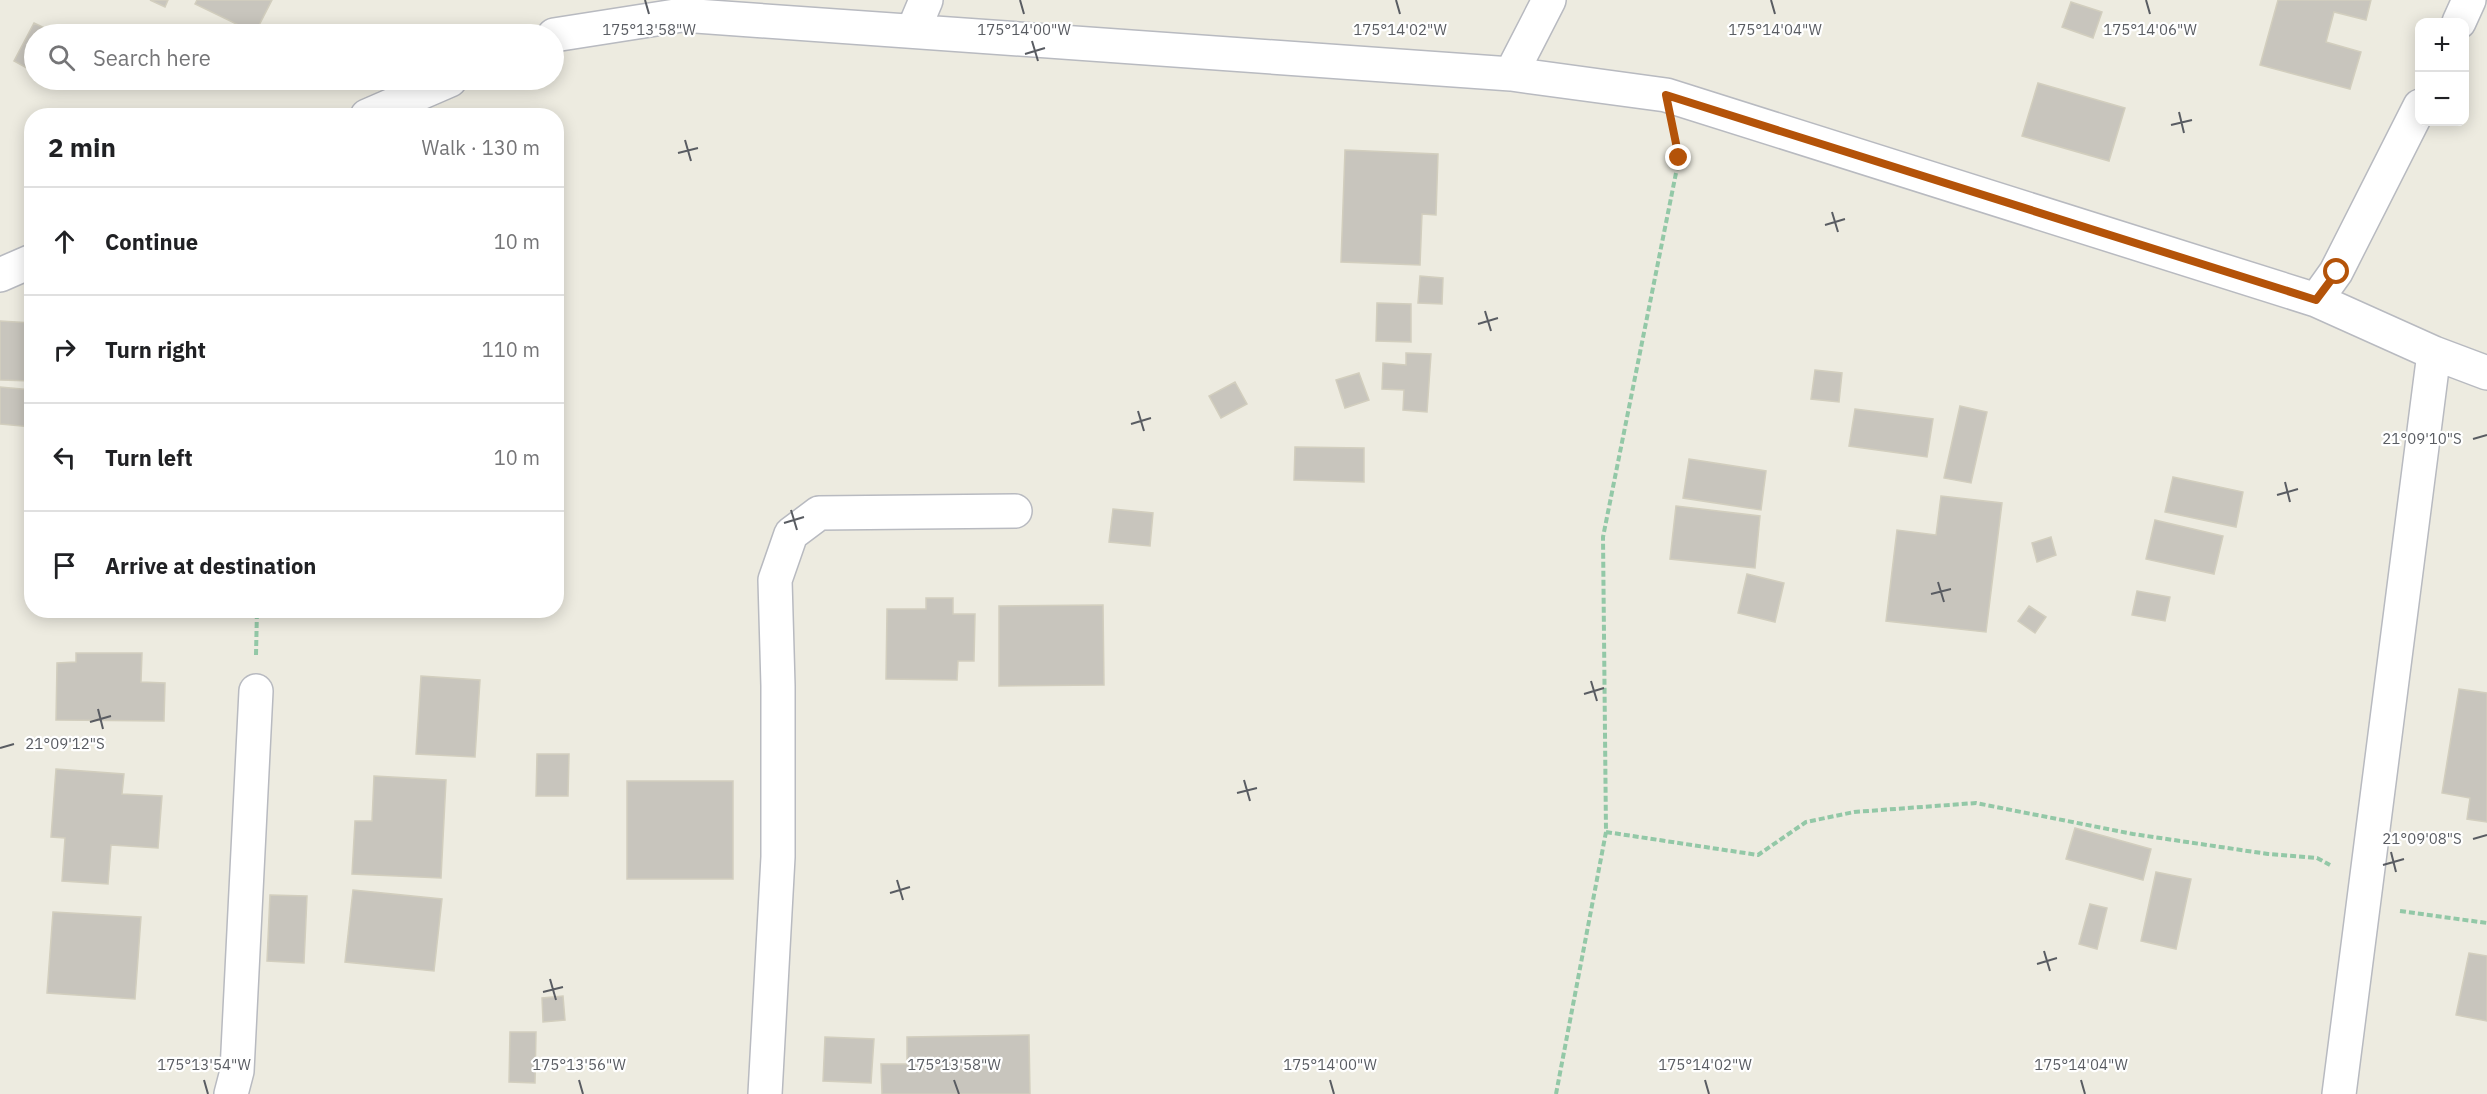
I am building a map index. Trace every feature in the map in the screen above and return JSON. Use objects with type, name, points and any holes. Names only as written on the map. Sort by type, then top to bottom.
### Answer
[{"type":"street","points":[[913,31],[926,0]]},
{"type":"street","points":[[1511,74],[1549,0]]},
{"type":"street","points":[[2461,18],[2469,0]]},
{"type":"street","points":[[564,33],[682,15],[1511,74],[1666,95],[2316,300],[2434,353],[2487,373]]},
{"type":"street","points":[[385,108],[427,90]]},
{"type":"street","points":[[2316,300],[2337,272],[2415,116]]},
{"type":"street","points":[[0,275],[24,264]]},
{"type":"street","points":[[2338,1094],[2434,353]]},
{"type":"street","points":[[765,1094],[778,857],[778,686],[775,580],[791,534],[819,513],[1015,511]]},
{"type":"street","points":[[231,1094],[237,1071],[256,692]]},
{"type":"path","points":[[1556,1094],[1606,832],[1603,537],[1679,158],[1666,95]]},
{"type":"path","points":[[1606,832],[1758,855],[1806,822],[1854,812],[1976,803],[2133,834],[2268,854],[2317,858],[2366,884],[2398,911],[2487,923]]},
{"type":"building","points":[[150,0],[168,0],[165,7]]},
{"type":"building","points":[[197,0],[272,0],[260,24],[236,24],[195,4]]},
{"type":"building","points":[[2278,0],[2371,0],[2366,20],[2334,12],[2326,42],[2361,52],[2350,89],[2260,65]]},
{"type":"building","points":[[2071,2],[2102,12],[2093,38],[2062,27]]},
{"type":"building","points":[[24,42],[24,66],[14,61]]},
{"type":"building","points":[[2038,83],[2125,108],[2109,161],[2022,136]]},
{"type":"building","points":[[1345,150],[1438,154],[1436,215],[1422,214],[1420,265],[1341,262]]},
{"type":"building","points":[[1420,276],[1443,278],[1442,304],[1418,303]]},
{"type":"building","points":[[1377,303],[1411,304],[1411,342],[1376,341]]},
{"type":"building","points":[[0,321],[24,322],[24,381],[0,380]]},
{"type":"building","points":[[1406,353],[1431,354],[1427,412],[1403,410],[1404,390],[1382,389],[1383,363],[1406,365]]},
{"type":"building","points":[[1815,370],[1842,373],[1839,402],[1811,399]]},
{"type":"building","points":[[1359,373],[1369,400],[1345,408],[1336,380]]},
{"type":"building","points":[[1235,382],[1247,404],[1221,418],[1209,396]]},
{"type":"building","points":[[0,387],[24,389],[24,426],[0,424]]},
{"type":"building","points":[[1960,406],[1987,412],[1971,483],[1944,478]]},
{"type":"building","points":[[1855,409],[1933,419],[1927,457],[1849,446]]},
{"type":"building","points":[[1295,447],[1364,448],[1364,482],[1294,480]]},
{"type":"building","points":[[1689,459],[1766,471],[1761,510],[1683,498]]},
{"type":"building","points":[[2173,477],[2243,492],[2236,527],[2165,512]]},
{"type":"building","points":[[1941,496],[2002,503],[1986,632],[1886,621],[1897,530],[1936,535]]},
{"type":"building","points":[[1676,506],[1760,516],[1755,568],[1670,559]]},
{"type":"building","points":[[1113,509],[1153,513],[1150,546],[1109,542]]},
{"type":"building","points":[[2155,520],[2223,536],[2214,574],[2146,559]]},
{"type":"building","points":[[2051,537],[2056,555],[2037,562],[2032,543]]},
{"type":"building","points":[[1747,574],[1784,583],[1775,622],[1738,613]]},
{"type":"building","points":[[2137,591],[2170,597],[2165,621],[2132,615]]},
{"type":"building","points":[[926,598],[953,598],[953,614],[975,614],[974,661],[958,661],[957,680],[886,679],[887,609],[926,609]]},
{"type":"building","points":[[1103,605],[1104,685],[999,686],[999,606]]},
{"type":"building","points":[[2029,606],[2046,617],[2035,633],[2018,621]]},
{"type":"building","points":[[76,653],[142,653],[141,682],[165,683],[164,721],[56,720],[57,663],[76,662]]},
{"type":"building","points":[[421,676],[480,680],[475,757],[416,754]]},
{"type":"building","points":[[2459,689],[2487,693],[2487,822],[2467,819],[2470,798],[2442,793]]},
{"type":"building","points":[[537,754],[569,754],[568,796],[536,796]]},
{"type":"building","points":[[56,769],[124,774],[122,794],[162,796],[158,848],[111,845],[108,884],[62,881],[65,838],[51,837]]},
{"type":"building","points":[[374,776],[446,780],[441,878],[352,874],[355,821],[372,821]]},
{"type":"building","points":[[627,781],[733,781],[733,879],[627,879]]},
{"type":"building","points":[[2075,828],[2151,849],[2143,880],[2066,859]]},
{"type":"building","points":[[2156,872],[2191,879],[2176,949],[2141,941]]},
{"type":"building","points":[[353,890],[442,899],[434,971],[345,962]]},
{"type":"building","points":[[270,895],[307,896],[304,963],[267,961]]},
{"type":"building","points":[[2090,904],[2107,908],[2097,949],[2079,944]]},
{"type":"building","points":[[53,912],[141,917],[135,999],[47,993]]},
{"type":"building","points":[[2469,953],[2487,956],[2487,1021],[2456,1015]]},
{"type":"building","points":[[563,996],[565,1020],[543,1022],[542,998]]},
{"type":"building","points":[[510,1032],[536,1032],[535,1083],[509,1082]]},
{"type":"building","points":[[1029,1035],[1030,1094],[882,1094],[881,1064],[907,1064],[907,1037]]},
{"type":"building","points":[[825,1037],[874,1039],[871,1083],[823,1081]]},
{"type":"route","points":[[1679,158],[1666,95],[2316,300],[2337,272]]}]
